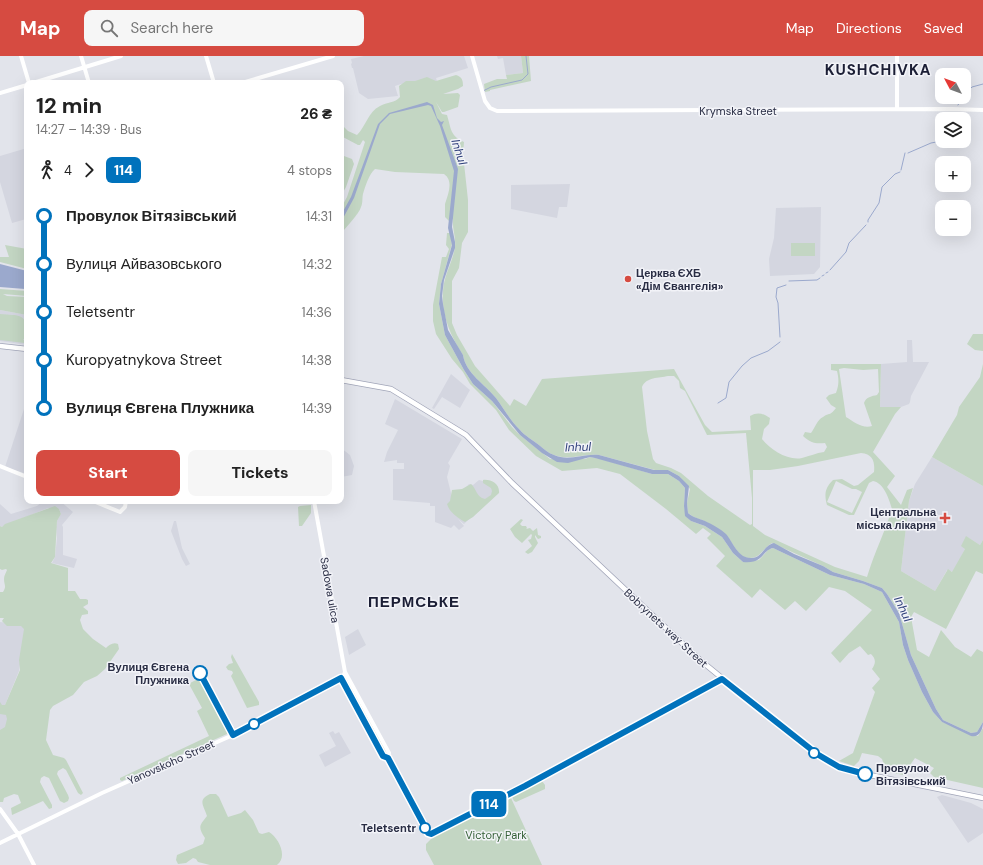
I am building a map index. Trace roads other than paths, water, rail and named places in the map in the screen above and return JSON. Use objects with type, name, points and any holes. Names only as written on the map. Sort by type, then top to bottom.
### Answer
[{"type":"main road","points":[[0,346],[24,349]]},
{"type":"main road","name":"Bobrynets way Street","points":[[344,381],[391,389],[458,430],[670,633],[722,679],[810,750],[839,767],[874,776],[983,798]]},
{"type":"street","points":[[21,56],[27,80]]},
{"type":"street","points":[[81,56],[88,80]]},
{"type":"street","points":[[42,80],[121,56]]},
{"type":"street","points":[[206,56],[213,80]]},
{"type":"street","points":[[252,80],[333,56]]},
{"type":"street","name":"Krymska Street","points":[[472,56],[487,105],[494,110],[506,112],[897,109],[983,110]]},
{"type":"street","points":[[897,56],[897,109]]},
{"type":"street","points":[[0,93],[24,85]]},
{"type":"street","points":[[0,466],[24,476]]},
{"type":"street","points":[[100,504],[120,512],[125,507],[126,504]]},
{"type":"street","name":"Sadowa ulica","points":[[315,504],[346,673],[389,753],[388,758]]},
{"type":"street","points":[[346,673],[341,678],[383,756],[388,758],[428,833],[433,833],[525,786],[722,679]]},
{"type":"street","name":"Yanovskoho Street","points":[[0,843],[102,793],[233,735],[341,678]]},
{"type":"street","points":[[0,809],[18,834],[34,865]]},
{"type":"water","points":[[427,102],[433,105],[437,118],[441,122],[444,121],[442,125],[458,169],[452,227],[455,248],[444,280],[442,296],[448,330],[463,355],[468,368],[492,393],[516,426],[546,451],[560,457],[571,458],[599,455],[654,470],[668,470],[679,476],[689,486],[687,503],[688,513],[724,532],[739,553],[747,558],[758,556],[768,546],[774,543],[833,572],[882,588],[899,613],[911,655],[936,709],[943,720],[971,733],[977,732],[983,722],[982,728],[978,735],[971,736],[942,722],[933,712],[922,692],[908,660],[903,645],[899,622],[882,592],[864,584],[830,575],[773,548],[755,561],[743,562],[733,553],[722,537],[705,526],[691,521],[685,516],[685,488],[679,481],[668,474],[652,474],[590,457],[568,463],[557,462],[542,453],[520,435],[492,401],[473,384],[445,335],[439,304],[441,284],[452,245],[448,228],[454,171],[440,126],[431,106],[428,105],[390,114],[380,124],[354,198],[344,216],[344,210],[351,197],[378,124],[389,113]]},
{"type":"water","points":[[0,264],[24,270],[24,289],[0,287]]},
{"type":"waterway","points":[[483,91],[491,87],[522,80],[528,74],[526,56]]},
{"type":"waterway","points":[[971,88],[983,84]]},
{"type":"waterway","points":[[908,153],[935,142]]},
{"type":"waterway","points":[[901,170],[905,153]]},
{"type":"waterway","points":[[868,222],[879,203],[882,187],[895,174],[900,172]]},
{"type":"waterway","points":[[830,270],[846,252],[849,243],[866,225]]},
{"type":"waterway","points":[[789,281],[817,280],[820,278]]},
{"type":"waterway","points":[[780,337],[778,303],[776,297],[777,288],[786,285]]},
{"type":"waterway","points":[[718,403],[726,398],[729,382],[742,366],[751,358],[768,351],[780,342]]},
{"type":"place","name":"Церква ЄХБ «Дім Євангелія»","points":[[628,279]]},
{"type":"place","name":"Центральна міська лікарня","points":[[945,518]]},
{"type":"place","name":"Вулиця Євгена Плужника","points":[[200,673]]},
{"type":"place","name":"Провулок Вітязівський","points":[[865,774]]},
{"type":"place","name":"Teletsentr","points":[[425,828]]},
{"type":"district","name":"KUSHCHIVKA","points":[[878,70]]},
{"type":"district","name":"ПЕРМСЬКЕ","points":[[414,602]]},
{"type":"water label","name":"Inhul","points":[[459,152]]},
{"type":"water label","name":"Inhul","points":[[578,447]]},
{"type":"water label","name":"Inhul","points":[[903,609]]},
{"type":"park label","name":"Victory Park","points":[[496,835]]}]
